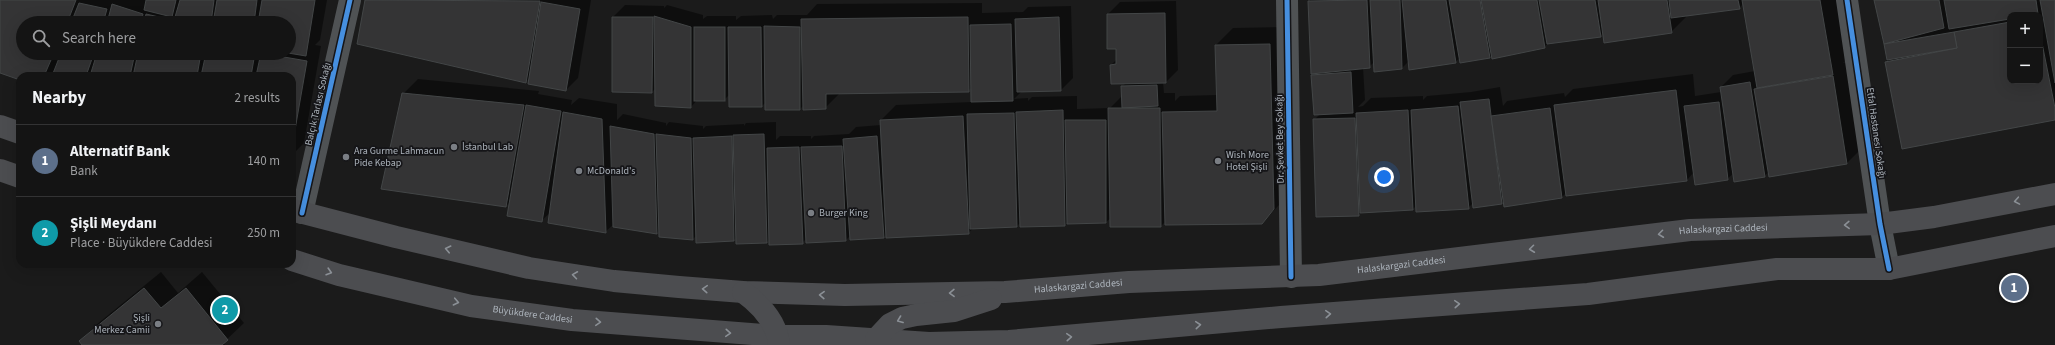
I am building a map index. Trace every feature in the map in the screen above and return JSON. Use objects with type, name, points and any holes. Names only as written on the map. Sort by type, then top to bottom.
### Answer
[{"type":"main road","points":[[0,126],[16,132]]},
{"type":"main road","points":[[0,170],[16,176]]},
{"type":"main road","name":"Halaskargazi Caddesi","points":[[743,292],[845,295],[1004,292],[1129,282],[1291,277],[1690,230],[1880,224],[1934,217],[2055,194]]},
{"type":"main road","points":[[297,211],[529,268],[614,281],[743,292],[758,303],[779,341],[876,339],[929,343],[1009,341],[1281,317],[1588,294],[1776,269],[1889,269],[2055,236]]},
{"type":"main road","name":"Büyükdere Caddesi","points":[[296,261],[339,275],[471,306],[572,320],[779,341]]},
{"type":"main road","points":[[876,339],[890,324],[902,318],[954,311],[984,303],[1004,292]]},
{"type":"street","name":"Balçık Tarlası Sokağı","points":[[297,211],[350,0]]},
{"type":"street","name":"Dr. Şevket Bey Sokağı","points":[[1287,0],[1291,277]]},
{"type":"street","name":"Etfal Hastanesi Sokağı","points":[[1848,0],[1880,224],[1889,269]]},
{"type":"building","points":[[0,0],[76,0],[70,16],[16,16],[16,60],[51,60],[46,72],[16,72],[16,79],[0,73]]},
{"type":"building","points":[[146,0],[176,0],[172,16],[144,10]]},
{"type":"building","points":[[180,0],[214,0],[212,16],[175,16]]},
{"type":"building","points":[[217,0],[257,0],[255,16],[214,16]]},
{"type":"building","points":[[262,0],[315,0],[306,56],[296,54],[296,16],[259,16]]},
{"type":"building","points":[[365,0],[540,1],[526,83],[357,44]]},
{"type":"building","points":[[1367,0],[1370,68],[1311,74],[1308,1]]},
{"type":"building","points":[[1370,0],[1400,0],[1402,69],[1374,72]]},
{"type":"building","points":[[1402,0],[1446,0],[1456,63],[1409,70]]},
{"type":"building","points":[[1449,0],[1480,0],[1490,58],[1460,63]]},
{"type":"building","points":[[1481,0],[1537,0],[1545,48],[1492,59]]},
{"type":"building","points":[[1539,0],[1595,0],[1601,37],[1547,44]]},
{"type":"building","points":[[1598,0],[1667,0],[1672,33],[1604,43]]},
{"type":"building","points":[[1669,0],[1738,0],[1740,9],[1671,18]]},
{"type":"building","points":[[1742,0],[1820,0],[1833,75],[1757,88]]},
{"type":"building","points":[[1874,0],[1939,0],[1944,28],[1884,44]]},
{"type":"building","points":[[1944,0],[2036,0],[2038,12],[2007,12],[2007,19],[1949,29]]},
{"type":"building","points":[[2040,0],[2055,0],[2055,83],[2043,12]]},
{"type":"building","points":[[541,2],[580,9],[566,91],[528,84]]},
{"type":"building","points":[[79,3],[107,9],[105,16],[74,16]]},
{"type":"building","points":[[112,4],[143,14],[143,16],[109,16]]},
{"type":"building","points":[[1165,13],[1166,83],[1111,84],[1110,65],[1116,64],[1116,49],[1107,49],[1107,14]]},
{"type":"building","points":[[654,16],[691,27],[691,108],[655,106]]},
{"type":"building","points":[[612,17],[653,17],[652,93],[612,92]]},
{"type":"building","points":[[968,17],[969,92],[826,94],[826,109],[803,110],[801,19]]},
{"type":"building","points":[[1059,17],[1061,91],[1017,92],[1015,19]]},
{"type":"building","points":[[2007,23],[2007,84],[2043,84],[2043,48],[2055,108],[2055,120],[1902,149],[1885,62],[1957,48],[1954,32]]},
{"type":"building","points":[[1011,24],[1013,101],[971,102],[970,25]]},
{"type":"building","points":[[764,26],[800,27],[800,110],[765,110]]},
{"type":"building","points":[[694,27],[725,27],[725,101],[694,101]]},
{"type":"building","points":[[728,27],[761,27],[762,107],[729,107]]},
{"type":"building","points":[[1954,32],[1957,48],[1887,60],[1884,44]]},
{"type":"building","name":"Wish More Hotel Şişli","points":[[1270,44],[1274,209],[1262,224],[1165,225],[1162,112],[1217,111],[1215,45]]},
{"type":"building","points":[[296,59],[307,61],[296,124],[296,72],[257,72],[259,60]]},
{"type":"building","points":[[58,60],[92,60],[87,72],[54,72]]},
{"type":"building","points":[[95,60],[133,60],[131,72],[91,72]]},
{"type":"building","points":[[136,60],[200,60],[198,72],[134,72]]},
{"type":"building","points":[[204,60],[254,60],[252,72],[202,72]]},
{"type":"building","points":[[1351,72],[1353,113],[1314,115],[1311,75]]},
{"type":"building","points":[[1833,76],[1847,164],[1769,177],[1754,89]]},
{"type":"building","points":[[1750,82],[1765,177],[1734,182],[1720,87]]},
{"type":"building","points":[[1157,85],[1158,106],[1122,108],[1121,86]]},
{"type":"building","points":[[1676,90],[1687,181],[1566,196],[1554,105]]},
{"type":"building","name":"İstanbul Lab","points":[[402,93],[524,105],[506,207],[381,189]]},
{"type":"building","points":[[1489,99],[1502,204],[1473,208],[1460,102]]},
{"type":"building","points":[[1719,102],[1728,180],[1695,185],[1684,106]]},
{"type":"building","points":[[526,105],[561,111],[542,222],[507,216]]},
{"type":"building","points":[[1458,106],[1469,209],[1416,212],[1411,110]]},
{"type":"building","points":[[1108,108],[1160,108],[1161,227],[1110,227]]},
{"type":"building","points":[[1550,108],[1562,198],[1504,207],[1491,116]]},
{"type":"building","points":[[1063,110],[1065,226],[1020,227],[1016,112]]},
{"type":"building","points":[[1408,110],[1413,210],[1360,213],[1356,113]]},
{"type":"building","name":"McDonald's","points":[[563,112],[602,119],[606,233],[548,223]]},
{"type":"building","points":[[1014,113],[1017,227],[970,229],[967,114]]},
{"type":"building","points":[[963,116],[969,234],[886,238],[880,120]]},
{"type":"building","points":[[1355,118],[1359,216],[1316,217],[1313,119]]},
{"type":"building","points":[[1065,120],[1106,120],[1106,223],[1067,224]]},
{"type":"building","points":[[610,126],[654,134],[657,234],[613,227]]},
{"type":"building","points":[[656,134],[691,138],[693,240],[659,237]]},
{"type":"building","points":[[764,134],[767,243],[736,244],[733,135]]},
{"type":"building","points":[[732,136],[734,241],[696,243],[693,138]]},
{"type":"building","points":[[877,136],[884,238],[850,240],[843,139]]},
{"type":"building","points":[[842,146],[846,241],[806,243],[801,147]]},
{"type":"building","points":[[799,147],[803,244],[769,245],[767,148]]},
{"type":"building","name":"Şişli Merkez Camii","points":[[144,288],[161,308],[186,288],[228,340],[222,345],[82,345],[79,341]]},
{"type":"cycle path","points":[[302,213],[350,0]]},
{"type":"cycle path","points":[[1287,0],[1291,277]]},
{"type":"cycle path","points":[[1847,0],[1880,224],[1889,269]]},
{"type":"place","name":"İstanbul Lab","points":[[454,147]]},
{"type":"place","name":"Ara Gurme Lahmacun Pide Kebap","points":[[346,157]]},
{"type":"place","name":"Wish More Hotel Şişli","points":[[1218,161]]},
{"type":"place","name":"McDonald's","points":[[579,171]]},
{"type":"place","name":"Burger King","points":[[811,213]]},
{"type":"place","name":"Alternatif Bank","points":[[2014,288]]},
{"type":"place","name":"Şişli Meydanı","points":[[225,310]]},
{"type":"place","name":"Şişli Merkez Camii","points":[[158,324]]}]
